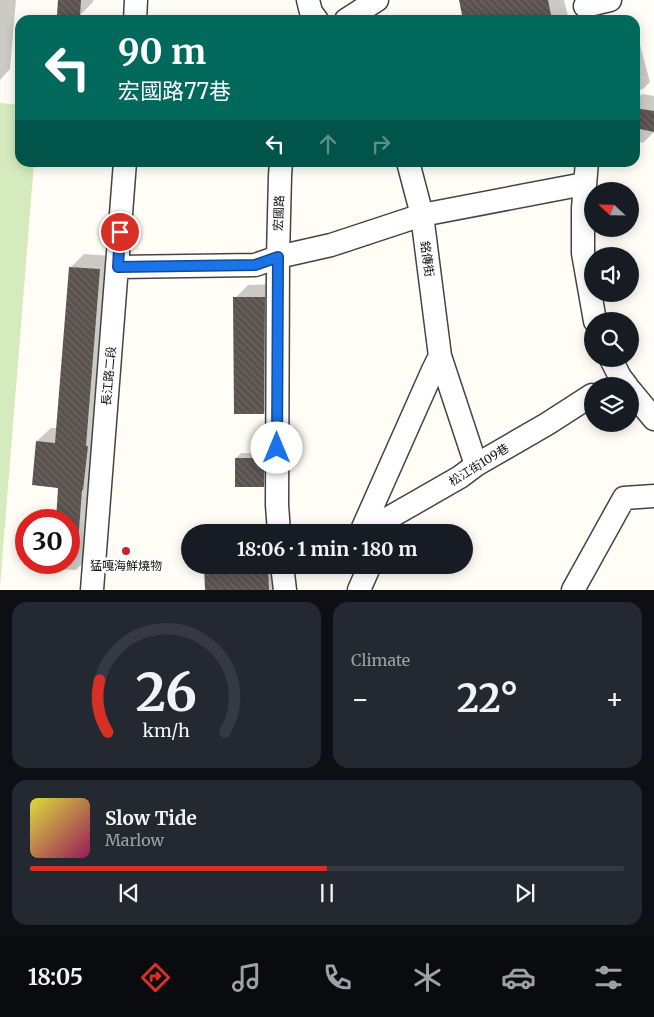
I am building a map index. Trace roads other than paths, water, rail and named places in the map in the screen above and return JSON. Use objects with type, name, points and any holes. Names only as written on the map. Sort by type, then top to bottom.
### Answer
[{"type":"street","points":[[135,15],[136,0]]},
{"type":"street","points":[[308,0],[313,15]]},
{"type":"street","points":[[354,15],[377,0]]},
{"type":"street","points":[[584,9],[610,0]]},
{"type":"street","name":"長江路二段","points":[[92,590],[125,167]]},
{"type":"street","name":"宏國路","points":[[278,524],[278,257],[281,167]]},
{"type":"street","name":"銘傳街","points":[[409,167],[422,215],[440,356],[476,465]]},
{"type":"street","points":[[118,267],[255,265],[278,257],[331,245],[422,215],[585,173],[583,253],[594,312]]},
{"type":"street","points":[[366,524],[440,356]]},
{"type":"street","name":"松江街109巷","points":[[378,524],[460,477],[476,465],[584,400]]},
{"type":"street","points":[[639,402],[654,419]]},
{"type":"street","points":[[573,590],[624,498],[654,496]]},
{"type":"street","points":[[396,524],[406,509]]},
{"type":"street","points":[[283,574],[285,590]]},
{"type":"street","points":[[359,590],[366,574]]},
{"type":"place","name":"猛嘎海鮮燒物","points":[[126,551]]}]
